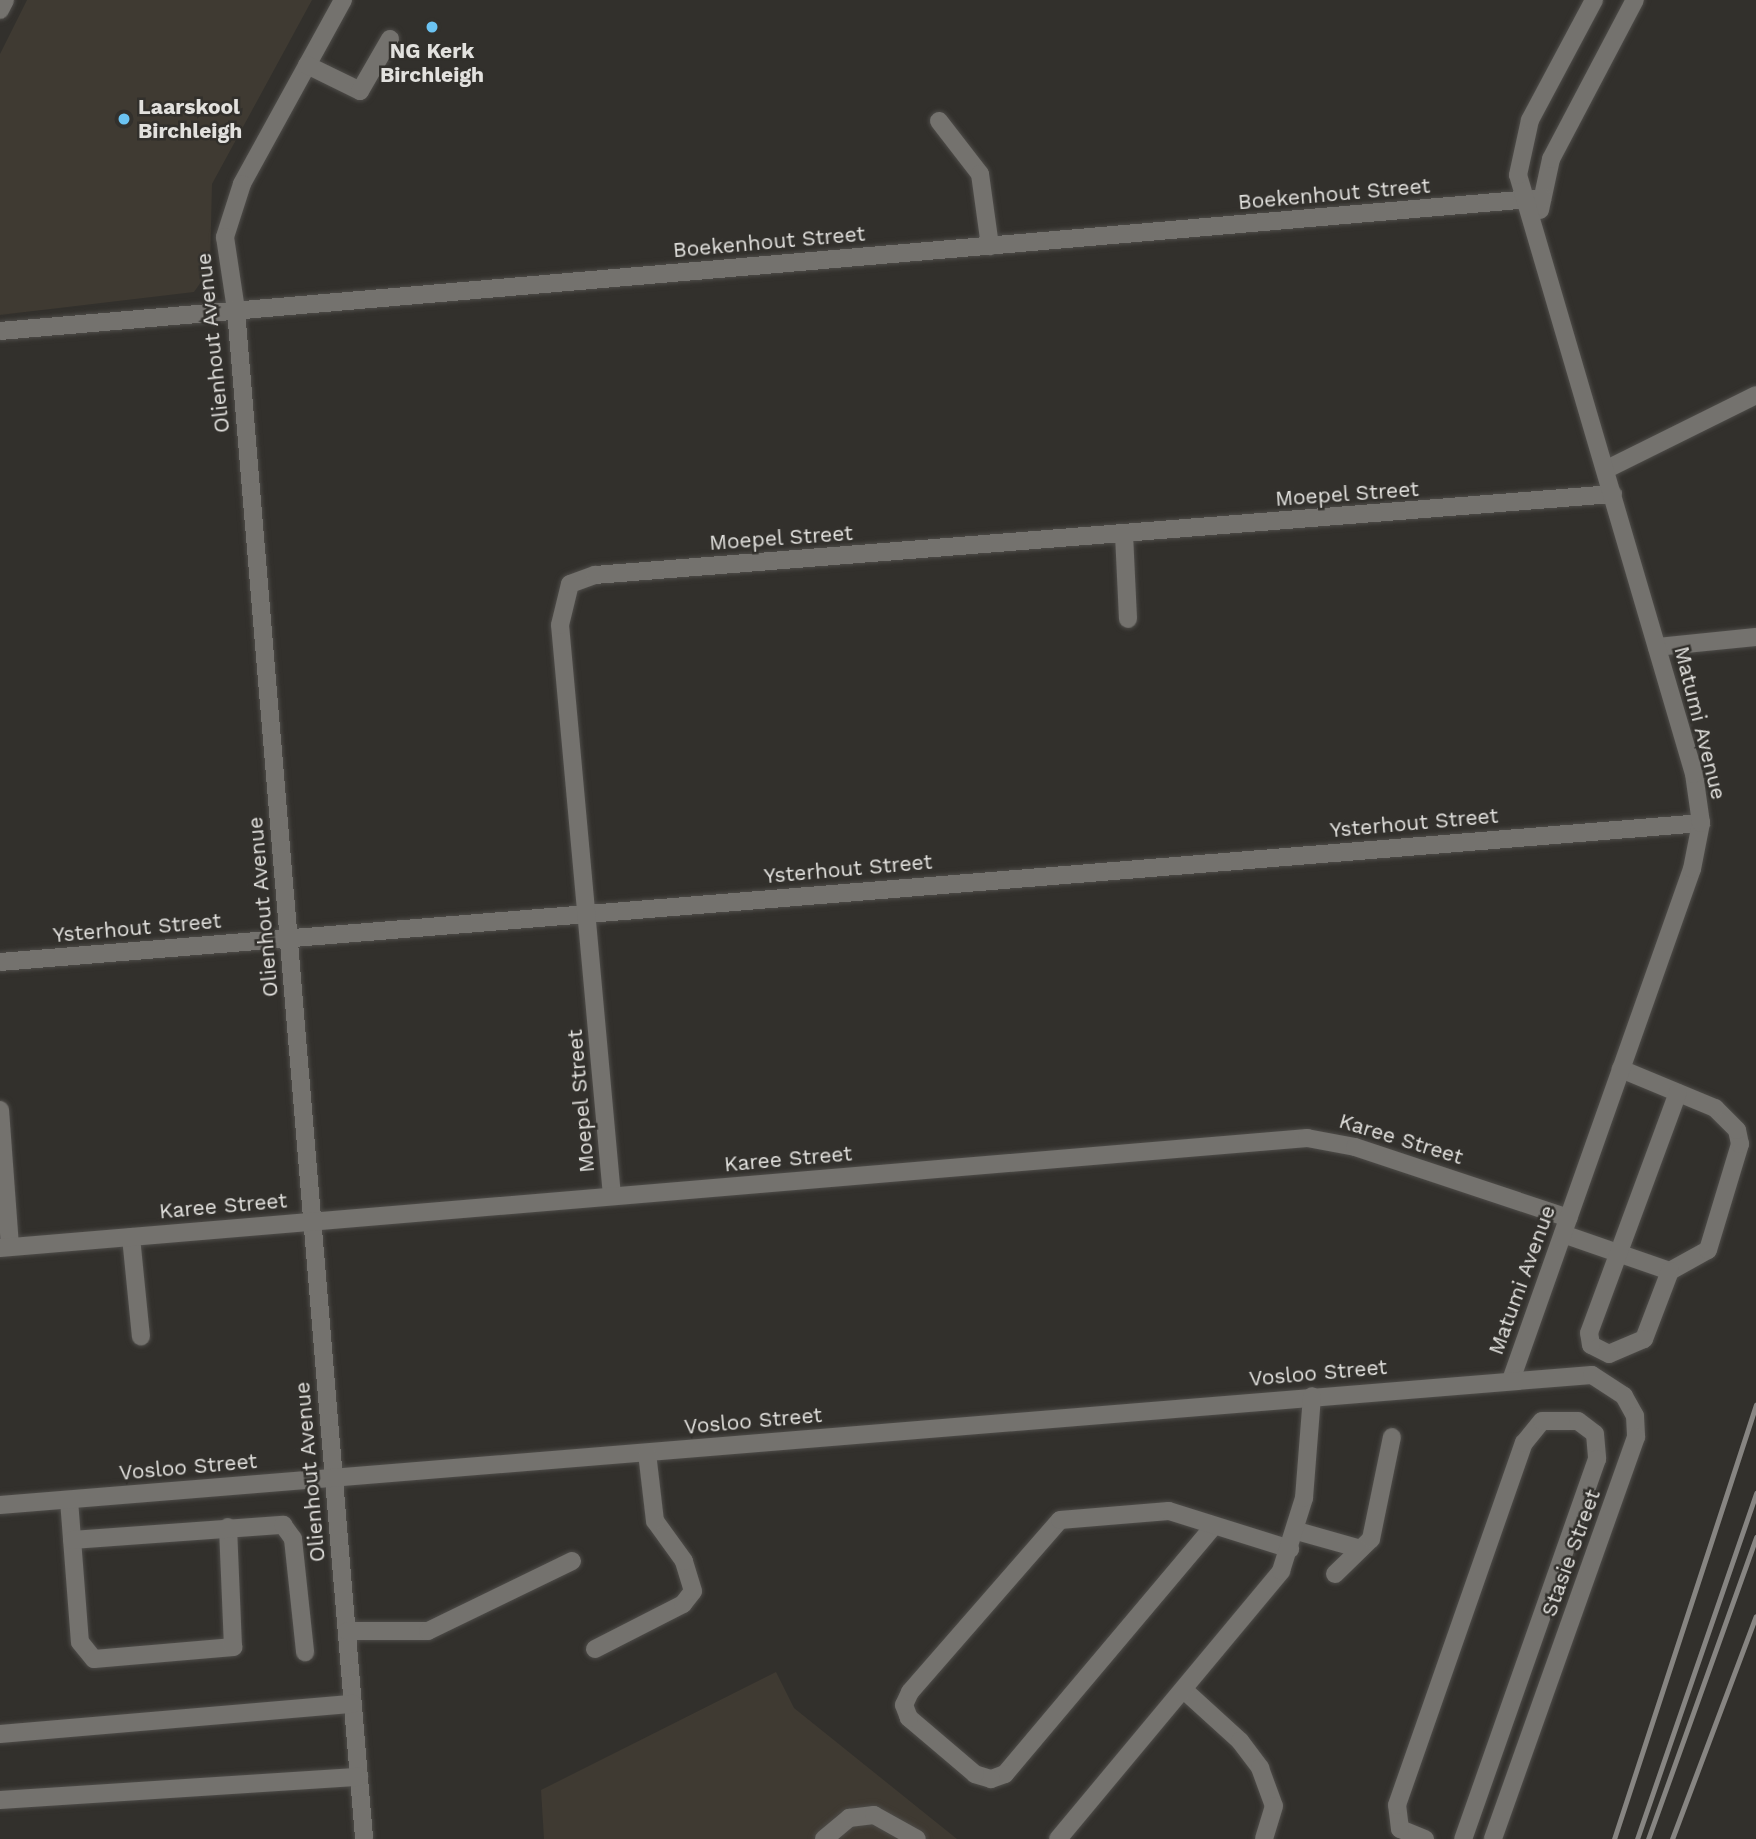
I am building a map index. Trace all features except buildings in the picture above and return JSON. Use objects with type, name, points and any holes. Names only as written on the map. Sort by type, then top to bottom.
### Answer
[{"type":"street","points":[[0,10],[5,0]]},
{"type":"street","name":"Olienhout Avenue","points":[[343,0],[228,217],[226,256],[236,310],[364,1839]]},
{"type":"street","name":"Matumi Avenue","points":[[1511,1380],[1692,869],[1701,822],[1694,774],[1538,231],[1522,201],[1523,137],[1594,0]]},
{"type":"street","name":"Matumi Avenue","points":[[1538,231],[1551,159],[1635,0]]},
{"type":"street","points":[[307,65],[360,91],[390,39]]},
{"type":"street","points":[[939,121],[981,174],[990,246]]},
{"type":"street","name":"Boekenhout Street","points":[[0,331],[1542,198]]},
{"type":"street","points":[[1606,468],[1756,395]]},
{"type":"street","name":"Moepel Street","points":[[612,1196],[560,625],[570,584],[596,575],[1613,494]]},
{"type":"street","points":[[1124,534],[1128,619]]},
{"type":"street","points":[[1657,647],[1756,637]]},
{"type":"street","name":"Ysterhout Street","points":[[0,962],[1701,822]]},
{"type":"street","points":[[1621,1069],[1678,1093],[1728,1117],[1740,1144],[1708,1250],[1670,1271],[1644,1339],[1623,1352],[1598,1351],[1590,1333],[1678,1093]]},
{"type":"street","points":[[0,1110],[5,1248]]},
{"type":"street","name":"Karee Street","points":[[5,1248],[1323,1139],[1566,1226],[1670,1271]]},
{"type":"street","points":[[131,1237],[141,1337]]},
{"type":"street","name":"Stasie Street","points":[[1493,1839],[1637,1426],[1624,1396],[1592,1375],[1511,1380]]},
{"type":"street","name":"Vosloo Street","points":[[0,1505],[1511,1380]]},
{"type":"street","points":[[1058,1839],[1270,1589],[1297,1531],[1312,1443],[1312,1396]]},
{"type":"street","points":[[1424,1839],[1400,1829],[1396,1805],[1524,1443],[1542,1421],[1578,1421],[1595,1434],[1597,1459],[1463,1839]]},
{"type":"street","points":[[1335,1574],[1371,1539],[1392,1437]]},
{"type":"street","points":[[595,1649],[682,1604],[693,1591],[684,1561],[655,1521],[647,1453]]},
{"type":"street","points":[[69,1500],[86,1656],[217,1652],[233,1647],[237,1634],[228,1527]]},
{"type":"street","points":[[1213,1527],[1004,1774],[991,1779],[975,1774],[909,1718],[904,1705],[910,1692],[1052,1524],[1070,1516],[1159,1510],[1290,1549]]},
{"type":"street","points":[[72,1540],[278,1523],[290,1532],[304,1652]]},
{"type":"street","points":[[1297,1531],[1361,1549]]},
{"type":"street","points":[[347,1632],[428,1631],[572,1561]]},
{"type":"street","points":[[1184,1690],[1240,1741],[1259,1769],[1274,1806],[1264,1839]]},
{"type":"street","points":[[0,1734],[353,1704]]},
{"type":"street","points":[[0,1800],[359,1777]]},
{"type":"street","points":[[824,1839],[849,1818],[874,1815],[917,1839]]},
{"type":"shaded area","name":"Laarskool Birchleigh","points":[[27,0],[312,0],[212,184],[210,269],[194,292],[0,315],[0,54]]},
{"type":"shaded area","points":[[776,1672],[794,1708],[957,1839],[544,1839],[541,1790]]},
{"type":"railway","points":[[1614,1839],[1756,1405]]},
{"type":"railway","points":[[1637,1839],[1756,1493]]},
{"type":"railway","points":[[1648,1839],[1756,1537]]},
{"type":"railway","points":[[1672,1839],[1756,1616]]},
{"type":"place","name":"NG Kerk Birchleigh","points":[[432,27]]},
{"type":"place","name":"Laarskool Birchleigh","points":[[124,119]]}]
